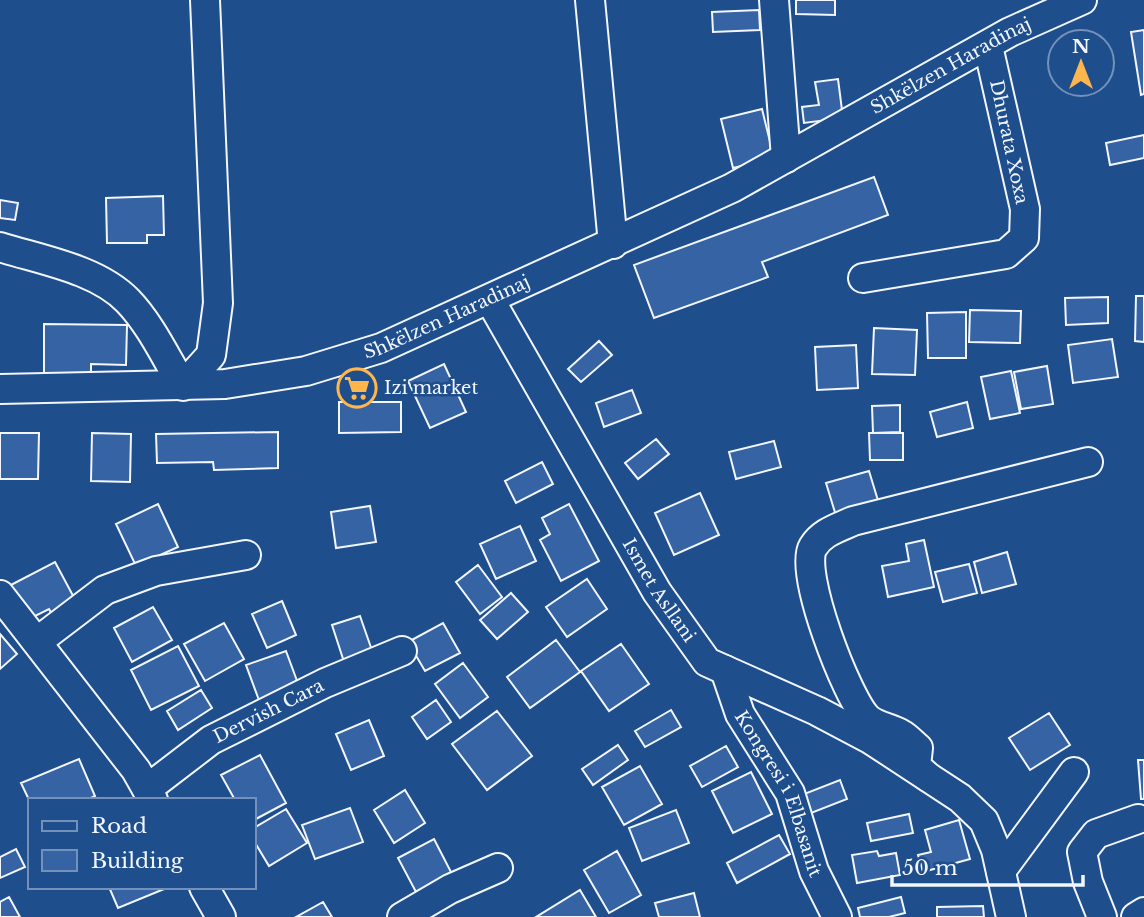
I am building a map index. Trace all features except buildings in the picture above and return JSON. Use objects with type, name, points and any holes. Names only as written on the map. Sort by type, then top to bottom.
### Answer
[{"type":"street","points":[[0,247],[113,288],[143,320],[183,386],[211,355],[217,313],[205,0]]},
{"type":"street","points":[[590,0],[613,244]]},
{"type":"street","points":[[774,0],[786,158]]},
{"type":"street","name":"Shkëlzen Haradinaj","points":[[0,389],[183,386],[270,378],[344,360],[490,300],[732,188],[1010,32],[1082,0]]},
{"type":"street","name":"Dhurata Xoxa","points":[[863,278],[1006,254],[1024,237],[1025,209],[988,46]]},
{"type":"street","name":"Ismet Asllani","points":[[490,300],[657,592],[707,662],[817,711],[870,739],[960,798],[984,821],[996,850],[1011,917]]},
{"type":"street","points":[[928,777],[916,766],[918,748],[904,735],[868,719],[851,695],[831,648],[817,600],[810,567],[811,549],[827,532],[853,522],[1088,461]]},
{"type":"street","points":[[38,641],[105,590],[156,571],[246,555]]},
{"type":"street","name":"Dervish Cara","points":[[0,595],[136,770],[150,794],[211,740],[325,683],[402,652]]},
{"type":"street","name":"Kongresi i Elbasanit","points":[[725,670],[740,714],[790,793],[814,871],[837,917]]},
{"type":"street","points":[[1001,871],[1074,772]]},
{"type":"street","points":[[1102,917],[1088,882],[1082,852],[1096,834],[1138,818]]},
{"type":"street","points":[[402,917],[450,889],[498,868]]},
{"type":"street","points":[[205,889],[221,917]]},
{"type":"street","points":[[1136,917],[1144,912]]},
{"type":"place","name":"Izi market","points":[[357,388]]}]
